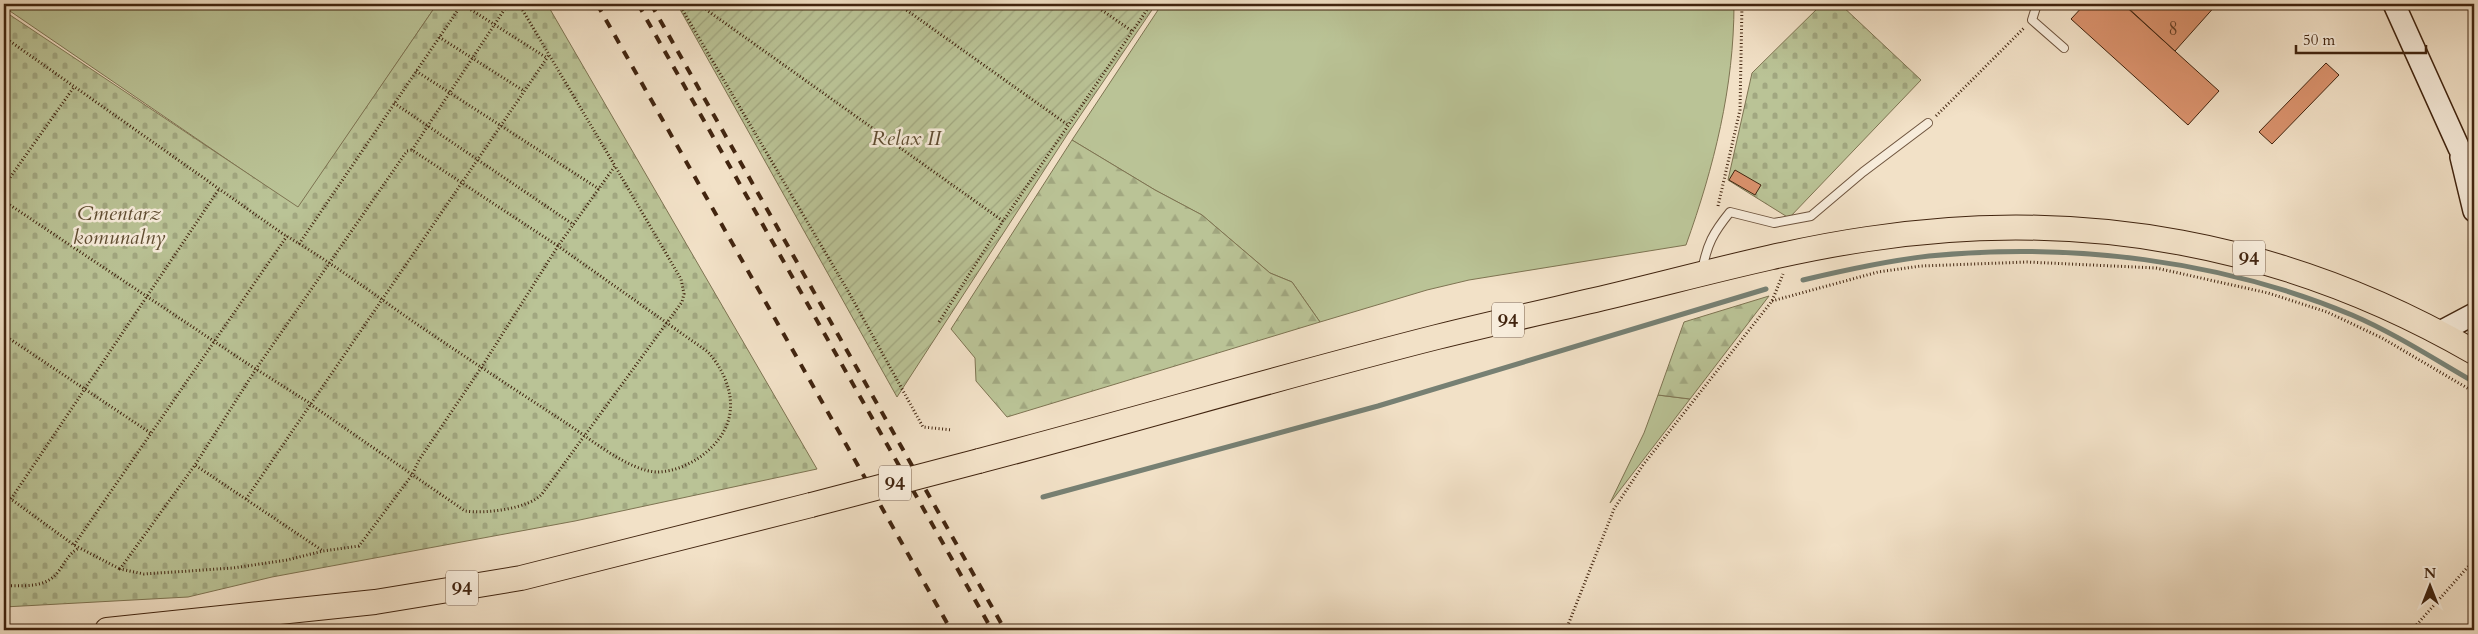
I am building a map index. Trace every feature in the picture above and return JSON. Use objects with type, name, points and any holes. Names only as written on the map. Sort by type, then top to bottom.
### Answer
[{"type":"main road","points":[[2394,4],[2459,148],[2474,172]]},
{"type":"main road","points":[[2459,148],[2474,211]]},
{"type":"main road","name":"94","points":[[107,630],[375,602],[521,578],[979,461],[1437,337],[1864,239],[1926,231],[2046,226],[2129,234],[2203,246],[2274,264],[2379,302],[2440,332],[2474,352]]},
{"type":"main road","points":[[2440,332],[2474,314]]},
{"type":"lane","points":[[2038,4],[2032,20],[2064,48]]},
{"type":"lane","points":[[1701,276],[1705,252],[1712,234],[1730,212],[1774,223],[1811,216],[1928,123]]},
{"type":"path","points":[[299,244],[462,4],[548,56]]},
{"type":"path","points":[[120,569],[195,465],[256,369],[328,262],[407,152],[412,150],[508,4]]},
{"type":"path","points":[[4,201],[310,404],[464,511],[501,510],[535,502],[586,436],[609,399],[682,302],[684,294],[681,279],[616,166],[518,4]]},
{"type":"path","points":[[679,4],[848,291],[923,427],[952,430]]},
{"type":"path","points":[[701,4],[1003,221]]},
{"type":"path","points":[[898,4],[1068,125]]},
{"type":"path","points":[[1094,4],[1132,31]]},
{"type":"path","points":[[939,322],[1003,221],[1151,4]]},
{"type":"path","points":[[1712,234],[1740,110],[1742,4]]},
{"type":"path","points":[[1928,123],[2032,20]]},
{"type":"path","points":[[439,37],[524,90]]},
{"type":"path","points":[[4,38],[287,236],[328,262],[481,368],[586,436],[620,461],[657,472],[700,458],[718,441],[730,418],[730,393],[721,367],[708,352],[558,246],[412,150]]},
{"type":"path","points":[[246,499],[548,56]]},
{"type":"path","points":[[416,71],[599,189]]},
{"type":"path","points":[[4,186],[74,87]]},
{"type":"path","points":[[394,103],[574,225]]},
{"type":"path","points":[[4,494],[74,546],[120,569],[144,574],[233,568],[359,546],[412,475],[419,460],[481,368],[558,246],[616,166]]},
{"type":"path","points":[[11,499],[148,298],[219,189]]},
{"type":"path","points":[[74,546],[287,236]]},
{"type":"path","points":[[1566,630],[1614,509],[1643,465],[1772,301],[1782,278],[1786,256]]},
{"type":"path","points":[[1772,301],[1878,272],[1921,266],[2027,262],[2156,268],[2268,293],[2327,312],[2382,338],[2474,392]]},
{"type":"path","points":[[4,335],[152,434]]},
{"type":"path","points":[[195,465],[323,551]]},
{"type":"path","points":[[4,586],[34,585],[48,582],[68,556],[79,548]]},
{"type":"path","points":[[2412,630],[2474,560]]},
{"type":"green space","points":[[4,4],[437,4],[298,208],[4,7]]},
{"type":"green space","name":"Cmentarz komunalny","points":[[437,4],[547,4],[817,469],[575,521],[272,577],[188,597],[4,607],[4,11],[298,207]]},
{"type":"green space","name":"Relax II","points":[[677,4],[1156,4],[1067,135],[897,397]]},
{"type":"green space","points":[[1162,4],[1734,4],[1733,35],[1726,96],[1705,186],[1686,245],[1469,280],[1427,290],[1320,322],[1292,282],[1270,273],[1202,215],[1155,190],[1072,140]]},
{"type":"green space","points":[[1822,4],[1840,4],[1921,80],[1789,218],[1728,180],[1752,73]]},
{"type":"green space","points":[[1072,140],[1155,190],[1202,215],[1270,273],[1292,282],[1320,322],[1007,417],[976,381],[975,358],[951,329]]},
{"type":"green space","points":[[1769,296],[1690,399],[1658,395],[1684,322]]},
{"type":"green space","points":[[1658,395],[1690,399],[1610,503],[1644,433]]},
{"type":"building","points":[[2085,4],[2123,4],[2219,91],[2188,125],[2071,19]]},
{"type":"building","points":[[2128,4],[2217,4],[2175,51],[2126,6]]},
{"type":"building","points":[[2326,63],[2339,75],[2272,144],[2259,132]]},
{"type":"building","points":[[1735,170],[1761,185],[1755,195],[1729,180]]},
{"type":"waterway","points":[[1803,280],[1897,260],[1982,252],[2090,254],[2198,268],[2302,296],[2352,315],[2414,347],[2474,382]]},
{"type":"waterway","points":[[1043,497],[1378,406],[1766,289]]},
{"type":"railway","points":[[597,4],[951,630]]},
{"type":"railway","points":[[638,4],[992,630]]},
{"type":"railway","points":[[651,4],[1005,630]]}]
